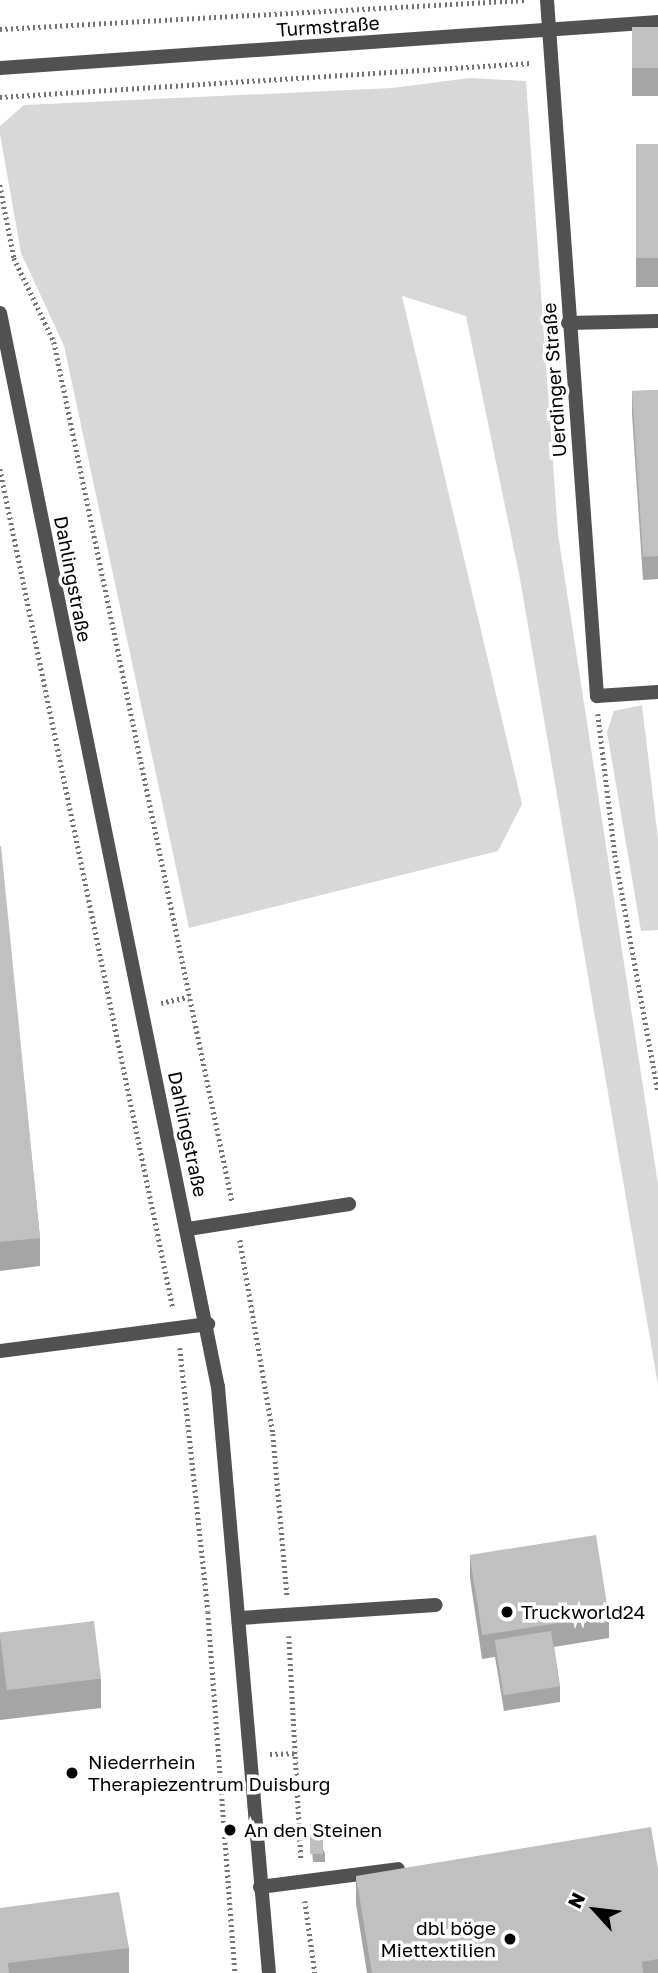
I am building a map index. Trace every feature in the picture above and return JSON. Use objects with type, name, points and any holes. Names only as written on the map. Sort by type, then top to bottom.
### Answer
[{"type":"street","name":"Uerdinger Straße","points":[[547,0],[549,62],[597,696]]},
{"type":"street","name":"Turmstraße","points":[[0,68],[658,22]]},
{"type":"street","name":"Dahlingstraße","points":[[0,313],[208,1324],[240,1618],[269,1973]]},
{"type":"street","points":[[568,323],[658,321]]},
{"type":"street","points":[[597,696],[658,692]]},
{"type":"street","points":[[188,1229],[349,1204]]},
{"type":"street","points":[[0,1351],[208,1324]]},
{"type":"street","points":[[240,1618],[436,1605]]},
{"type":"street","points":[[260,1887],[417,1867]]},
{"type":"path","points":[[0,29],[526,0]]},
{"type":"path","points":[[0,97],[549,62]]},
{"type":"path","points":[[0,185],[14,258],[54,342],[236,1221],[272,1434],[288,1615],[303,1882],[315,1973]]},
{"type":"path","points":[[0,469],[177,1326],[200,1517],[235,1973]]},
{"type":"path","points":[[597,696],[615,855],[658,1092]]},
{"type":"shaded area","points":[[470,78],[526,81],[558,534],[658,1184],[658,1385],[520,579],[466,316],[402,296],[522,804],[498,851],[189,928],[64,346],[21,253],[0,134],[0,126],[24,105],[392,88]]},
{"type":"shaded area","points":[[642,705],[658,839],[658,930],[641,931],[607,732],[614,711]]},
{"type":"building","points":[[632,27],[658,27],[658,68],[632,68]]},
{"type":"building","points":[[636,144],[658,144],[658,258],[636,258]]},
{"type":"building","points":[[658,390],[658,556],[643,557],[632,391]]},
{"type":"building","points":[[0,846],[40,1238],[0,1242]]},
{"type":"building","points":[[596,1535],[609,1615],[482,1635],[470,1555]]},
{"type":"building","points":[[94,1621],[101,1679],[7,1690],[0,1633]]},
{"type":"building","points":[[551,1631],[560,1686],[503,1695],[495,1640]]},
{"type":"building","points":[[310,1824],[323,1824],[323,1854],[310,1854]]},
{"type":"building","name":"dbl böge Miettextilien","points":[[651,1827],[658,1869],[658,1959],[642,1962],[643,1973],[372,1973],[356,1876]]},
{"type":"building","points":[[119,1892],[129,1948],[8,1963],[9,1973],[0,1973],[0,1908]]},
{"type":"place","name":"Truckworld24","points":[[507,1612]]},
{"type":"place","name":"Niederrhein Therapiezentrum Duisburg","points":[[72,1773]]},
{"type":"place","name":"An den Steinen","points":[[230,1830]]},
{"type":"place","name":"dbl böge Miettextilien","points":[[510,1939]]}]
